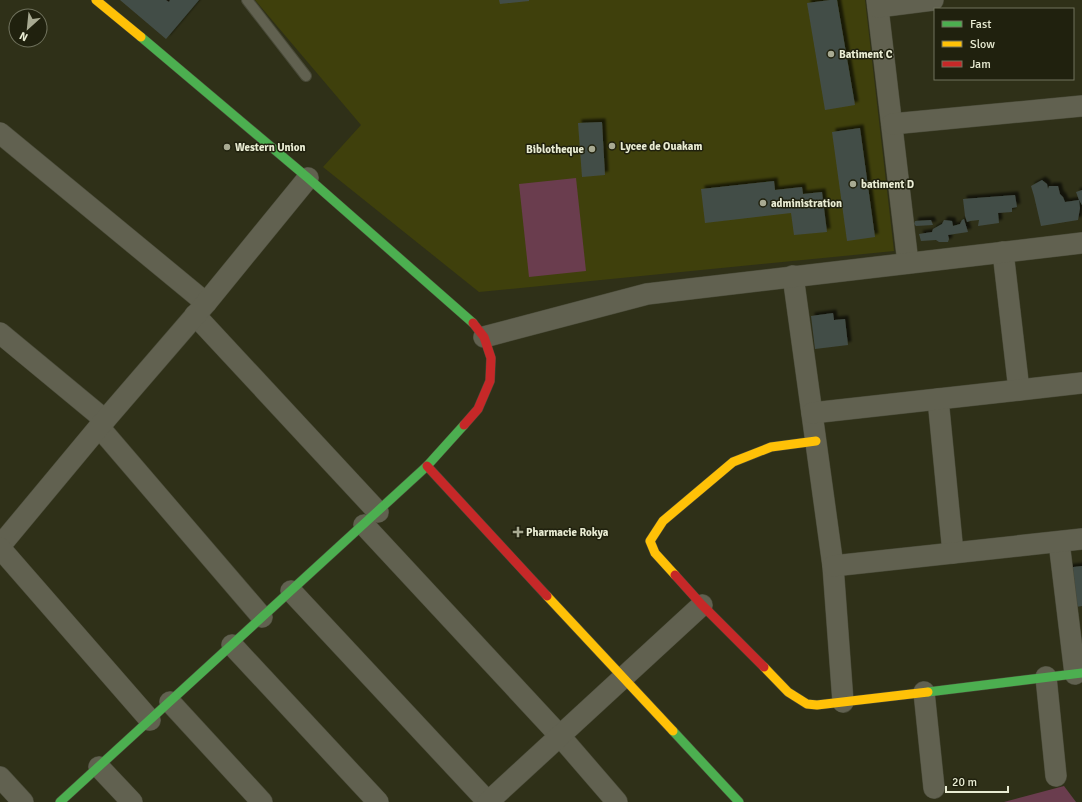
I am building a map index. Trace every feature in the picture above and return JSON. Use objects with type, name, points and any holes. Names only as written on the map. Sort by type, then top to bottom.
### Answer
[{"type":"street","points":[[60,802],[427,466],[478,409],[490,381],[491,358],[484,337],[470,320],[308,178],[96,0]]},
{"type":"street","points":[[908,263],[877,3],[933,0]]},
{"type":"street","points":[[892,124],[1082,106]]},
{"type":"street","points":[[0,134],[200,309],[371,518],[617,802]]},
{"type":"street","points":[[150,720],[2,541],[200,309],[308,178]]},
{"type":"street","points":[[484,337],[647,294],[1082,243]]},
{"type":"street","points":[[1003,252],[1019,390]]},
{"type":"street","points":[[793,276],[833,566],[844,702]]},
{"type":"street","points":[[0,333],[102,424],[262,617]]},
{"type":"street","points":[[812,413],[1082,383]]},
{"type":"street","points":[[938,399],[953,553]]},
{"type":"street","points":[[816,441],[771,447],[732,462],[663,521],[650,541],[655,553],[702,605],[788,692],[807,704],[817,705],[844,702],[1079,673],[1059,542]]},
{"type":"street","points":[[427,466],[739,802]]},
{"type":"street","points":[[833,566],[1082,539]]},
{"type":"street","points":[[291,590],[488,802],[702,605]]},
{"type":"street","points":[[232,645],[378,802]]},
{"type":"street","points":[[1046,677],[1056,776]]},
{"type":"street","points":[[924,692],[934,788]]},
{"type":"street","points":[[170,702],[262,802]]},
{"type":"street","points":[[99,767],[132,802]]},
{"type":"street","points":[[0,777],[23,802]]},
{"type":"lane","points":[[247,0],[306,76]]},
{"type":"shaded area","name":"Lycee de Ouakam","points":[[255,0],[865,0],[894,251],[479,292],[323,167],[361,125]]},
{"type":"shaded area","points":[[576,178],[586,271],[529,277],[519,184]]},
{"type":"shaded area","points":[[1064,786],[1076,802],[1004,802]]},
{"type":"building","points":[[120,0],[166,0],[169,2],[170,0],[199,0],[166,39]]},
{"type":"building","points":[[499,0],[529,0],[529,1],[500,4]]},
{"type":"building","name":"Batiment C","points":[[837,0],[855,105],[825,110],[807,3]]},
{"type":"building","name":"Biblotheque","points":[[602,122],[605,175],[582,177],[578,123]]},
{"type":"building","name":"batiment D","points":[[860,128],[875,237],[847,241],[832,132]]},
{"type":"building","points":[[1042,180],[1047,184],[1048,189],[1049,186],[1058,186],[1060,194],[1065,202],[1079,200],[1080,208],[1078,220],[1041,226],[1031,186]]},
{"type":"building","name":"administration","points":[[774,181],[775,190],[802,187],[803,194],[822,192],[827,232],[794,235],[791,213],[705,223],[701,189]]},
{"type":"building","points":[[1082,190],[1082,205],[1076,192]]},
{"type":"building","points":[[1015,195],[1017,207],[1012,208],[1012,212],[998,213],[999,223],[978,226],[979,220],[967,222],[963,199]]},
{"type":"building","points":[[964,219],[968,232],[948,235],[948,242],[939,242],[936,240],[921,241],[919,234],[932,232],[933,229],[942,224],[944,220],[952,221],[953,226],[960,224]]},
{"type":"building","points":[[931,220],[933,225],[916,226],[914,224],[915,221]]},
{"type":"building","points":[[833,313],[834,320],[845,319],[848,345],[815,349],[811,316]]},
{"type":"building","points":[[1082,566],[1082,606],[1069,608],[1065,568]]},
{"type":"traffic: fast","points":[[141,37],[308,178],[473,323]]},
{"type":"traffic: fast","points":[[60,802],[427,466],[464,425]]},
{"type":"traffic: fast","points":[[928,692],[1082,673]]},
{"type":"traffic: fast","points":[[673,731],[739,802]]},
{"type":"traffic: slow","points":[[96,0],[141,37]]},
{"type":"traffic: slow","points":[[675,575],[655,553],[650,541],[663,521],[733,462],[771,447],[816,441]]},
{"type":"traffic: slow","points":[[547,596],[673,731]]},
{"type":"traffic: slow","points":[[764,667],[788,692],[807,704],[817,705],[928,692]]},
{"type":"traffic: jam","points":[[464,425],[478,409],[490,381],[491,358],[484,337],[473,323]]},
{"type":"traffic: jam","points":[[427,466],[547,596]]},
{"type":"traffic: jam","points":[[675,575],[702,605],[764,667]]},
{"type":"place","name":"Batiment C","points":[[831,54]]},
{"type":"place","name":"Lycee de Ouakam","points":[[612,146]]},
{"type":"place","name":"Western Union","points":[[227,147]]},
{"type":"place","name":"Biblotheque","points":[[592,149]]},
{"type":"place","name":"batiment D","points":[[853,184]]},
{"type":"place","name":"administration","points":[[763,203]]},
{"type":"place","name":"Pharmacie Rokya","points":[[518,532]]}]
